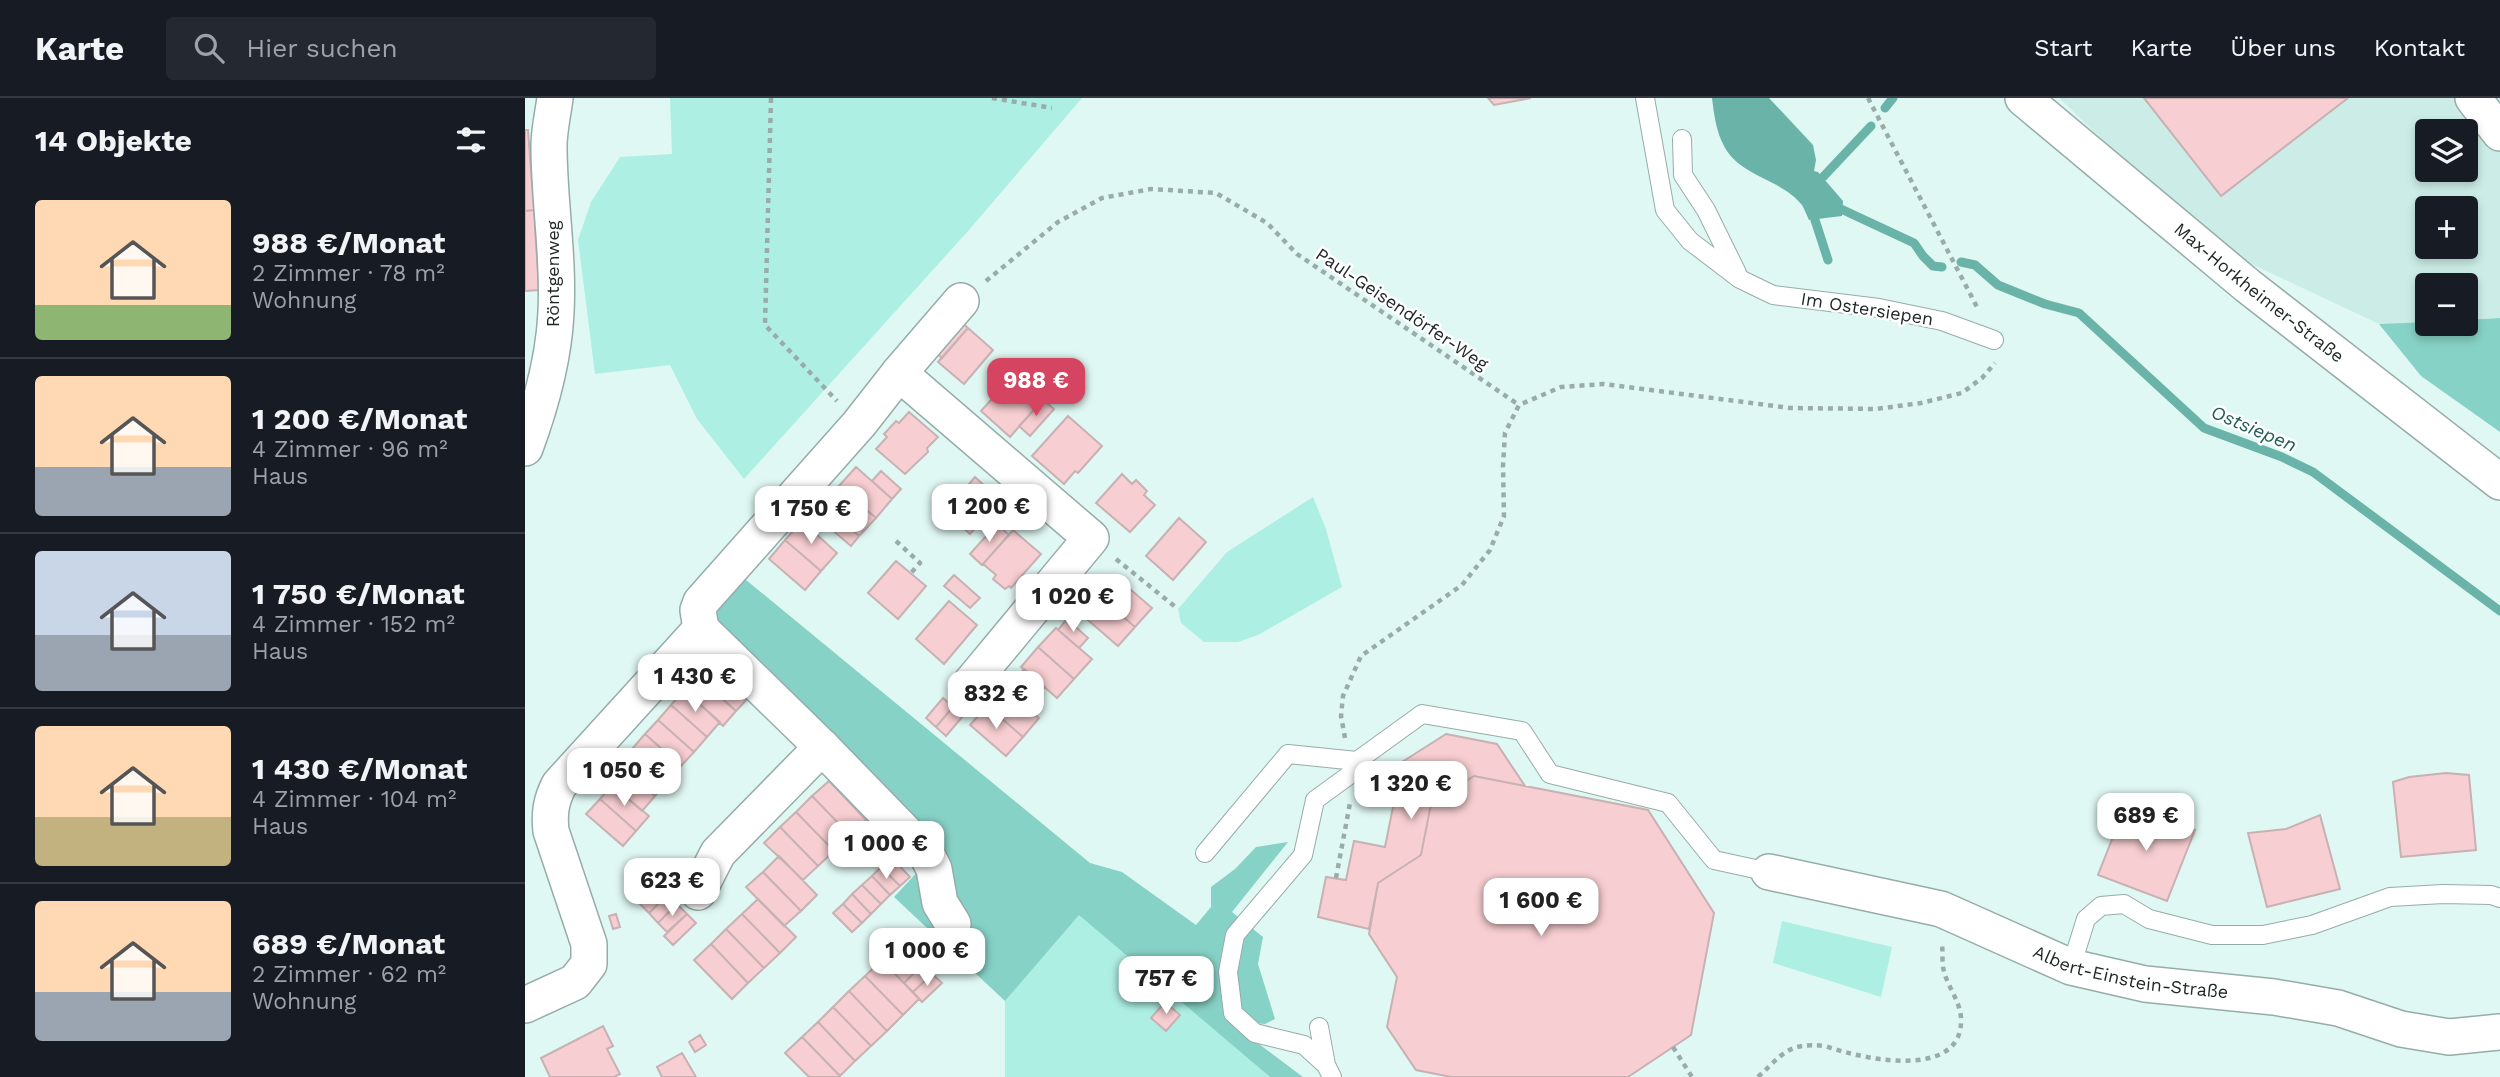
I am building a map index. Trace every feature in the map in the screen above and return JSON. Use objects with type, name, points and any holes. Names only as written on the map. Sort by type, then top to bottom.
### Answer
[{"type":"street","name":"Röntgenweg","points":[[525,447],[536,418],[557,313],[549,144],[555,98]]},
{"type":"street","name":"Max-Horkheimer-Straße","points":[[2023,98],[2248,286],[2500,482]]},
{"type":"street","points":[[2473,98],[2500,133]]},
{"type":"street","points":[[953,924],[940,903],[934,869],[927,855],[822,747],[701,629],[698,610],[701,602],[859,424],[961,301]]},
{"type":"street","points":[[899,373],[1091,538],[970,684]]},
{"type":"street","points":[[525,1004],[575,982],[589,964],[589,944],[551,831],[549,815],[552,799],[559,785],[701,629]]},
{"type":"street","points":[[698,892],[718,853],[822,747]]},
{"type":"street","name":"Albert-Einstein-Straße","points":[[1769,872],[1941,909],[2071,967],[2145,984],[2338,1008],[2400,1029],[2449,1037],[2500,1032]]},
{"type":"lane","name":"Im Ostersiepen","points":[[1645,98],[1665,210],[1690,241],[1740,279],[1773,295],[1879,308],[1942,321],[1994,340]]},
{"type":"lane","points":[[1682,139],[1683,175],[1706,210],[1740,279]]},
{"type":"lane","points":[[1205,853],[1288,754],[1357,761],[1422,714],[1522,731],[1550,774],[1668,803],[1714,860],[1769,872]]},
{"type":"lane","points":[[1329,1071],[1304,1045],[1255,1033],[1233,1013],[1228,972],[1235,935],[1303,855],[1315,800],[1355,771],[1357,761]]},
{"type":"lane","points":[[2071,967],[2086,919],[2101,906],[2124,904],[2149,919],[2212,935],[2263,935],[2312,925],[2390,897],[2491,895],[2500,898]]},
{"type":"lane","points":[[1319,1027],[1329,1071]]},
{"type":"path","points":[[771,98],[765,325],[859,424]]},
{"type":"path","points":[[992,98],[1052,108]]},
{"type":"path","points":[[1868,98],[1950,255]]},
{"type":"path","name":"Paul-Geisendörfer-Weg","points":[[961,301],[1058,222],[1101,198],[1151,189],[1216,193],[1267,223],[1297,254],[1519,405]]},
{"type":"path","points":[[1357,761],[1344,736],[1341,716],[1343,696],[1352,672],[1361,656],[1462,585],[1490,550],[1504,516],[1505,433],[1519,405],[1561,387],[1604,384],[1790,408],[1876,409],[1921,403],[1962,393],[1982,378],[1998,359]]},
{"type":"path","points":[[1091,538],[1178,609]]},
{"type":"path","points":[[896,541],[920,563],[911,573]]},
{"type":"path","points":[[1336,878],[1344,839]]},
{"type":"path","points":[[1941,909],[1943,969],[1961,1016],[1959,1048]]},
{"type":"path","points":[[1758,1077],[1789,1048],[1811,1044],[1825,1046],[1883,1066]]},
{"type":"path","points":[[1673,1047],[1692,1077]]},
{"type":"shaded area","points":[[670,98],[1082,98],[969,230],[744,479],[697,419],[670,365],[595,374],[578,240],[591,202],[620,157],[672,154]]},
{"type":"shaded area","points":[[1712,98],[1769,98],[1813,145],[1816,160],[1814,171],[1818,172],[1843,201],[1842,216],[1809,220],[1794,196],[1740,165],[1721,140]]},
{"type":"shaded area","points":[[2059,98],[2500,98],[2500,318],[2478,319],[2478,273],[2415,273],[2415,322],[2379,324],[2245,261],[2143,179]]},
{"type":"shaded area","points":[[2500,318],[2500,432],[2421,376],[2379,324],[2415,322],[2415,336],[2478,336],[2478,319]]},
{"type":"shaded area","points":[[1313,497],[1326,529],[1342,587],[1258,635],[1238,642],[1204,642],[1181,623],[1178,609],[1227,552]]},
{"type":"shaded area","points":[[740,575],[1090,863],[1122,872],[1196,925],[1211,907],[1211,887],[1235,869],[1256,847],[1288,842],[1232,912],[1263,937],[1258,964],[1275,1019],[1265,1024],[1227,1020],[1303,1077],[1270,1077],[1079,915],[1005,1001],[894,897],[922,867],[713,650],[719,600]]},
{"type":"shaded area","points":[[1079,914],[1270,1077],[1005,1077],[1005,1001]]},
{"type":"shaded area","points":[[1782,921],[1892,947],[1881,997],[1773,963]]},
{"type":"building","points":[[1488,98],[1531,98],[1494,105]]},
{"type":"building","points":[[2144,98],[2348,98],[2221,196]]},
{"type":"building","points":[[525,130],[528,130],[534,210],[525,211]]},
{"type":"building","points":[[534,210],[539,290],[525,291],[525,211]]},
{"type":"building","points":[[958,319],[968,328],[942,358],[932,349]]},
{"type":"building","points":[[968,328],[993,350],[964,384],[938,362]]},
{"type":"building","points":[[1014,368],[1046,396],[1010,437],[981,411],[1002,388],[999,385]]},
{"type":"building","points":[[1043,400],[1054,409],[1030,436],[1019,426]]},
{"type":"building","points":[[909,412],[938,437],[927,448],[928,452],[905,474],[876,449],[887,437],[884,434]]},
{"type":"building","points":[[1068,416],[1102,446],[1078,473],[1075,471],[1064,484],[1032,456]]},
{"type":"building","points":[[856,467],[892,499],[876,518],[839,486]]},
{"type":"building","points":[[881,471],[901,489],[892,499],[872,481]]},
{"type":"building","points":[[1122,474],[1132,484],[1136,480],[1147,491],[1144,495],[1155,505],[1130,532],[1096,503]]},
{"type":"building","points":[[975,477],[1000,500],[970,534],[945,512]]},
{"type":"building","points":[[839,486],[876,518],[859,536],[823,504]]},
{"type":"building","points":[[839,518],[859,536],[851,546],[830,528]]},
{"type":"building","points":[[1179,518],[1206,542],[1173,580],[1146,556]]},
{"type":"building","points":[[802,521],[837,553],[821,571],[785,540]]},
{"type":"building","points":[[997,524],[1009,535],[982,565],[970,554]]},
{"type":"building","points":[[1013,530],[1041,554],[1011,588],[1009,586],[1005,589],[993,579],[996,575],[983,564]]},
{"type":"building","points":[[785,540],[821,571],[805,590],[769,559]]},
{"type":"building","points":[[896,561],[926,586],[898,619],[868,593]]},
{"type":"building","points":[[954,575],[980,598],[970,608],[944,586]]},
{"type":"building","points":[[1116,577],[1152,608],[1135,627],[1099,596]]},
{"type":"building","points":[[1099,596],[1135,627],[1118,646],[1082,615]]},
{"type":"building","points":[[949,601],[977,625],[944,664],[916,639]]},
{"type":"building","points":[[1067,619],[1088,638],[1079,648],[1058,630]]},
{"type":"building","points":[[1056,628],[1092,659],[1074,679],[1038,647]]},
{"type":"building","points":[[1038,647],[1074,679],[1057,698],[1021,667]]},
{"type":"building","points":[[714,664],[750,696],[736,711],[700,679]]},
{"type":"building","points":[[1024,669],[1045,687],[1036,697],[1015,679]]},
{"type":"building","points":[[700,679],[736,711],[723,726],[688,693]]},
{"type":"building","points":[[1014,679],[1038,700],[1030,710],[1006,689]]},
{"type":"building","points":[[1003,687],[1039,718],[1023,737],[987,706]]},
{"type":"building","points":[[684,690],[720,722],[707,737],[671,705]]},
{"type":"building","points":[[943,698],[953,707],[936,727],[926,718]]},
{"type":"building","points":[[671,705],[707,737],[694,752],[658,720]]},
{"type":"building","points":[[987,706],[1023,737],[1006,756],[970,725]]},
{"type":"building","points":[[953,707],[963,716],[946,736],[936,727]]},
{"type":"building","points":[[658,720],[694,752],[681,766],[645,734]]},
{"type":"building","points":[[645,734],[681,766],[668,781],[632,749]]},
{"type":"building","points":[[1446,734],[1497,744],[1525,786],[1474,776],[1431,804],[1421,855],[1378,883],[1369,929],[1318,917],[1326,877],[1346,880],[1354,841],[1385,847],[1402,762]]},
{"type":"building","points":[[632,749],[668,781],[655,796],[619,764]]},
{"type":"building","points":[[619,764],[655,796],[642,811],[605,779]]},
{"type":"building","points":[[2446,773],[2469,775],[2476,850],[2401,857],[2393,782],[2409,777]]},
{"type":"building","points":[[1474,776],[1648,810],[1714,913],[1691,1035],[1628,1077],[1451,1077],[1416,1070],[1387,1027],[1397,977],[1369,934],[1378,883],[1421,855],[1431,804]]},
{"type":"building","points":[[829,781],[866,820],[850,835],[812,796]]},
{"type":"building","points":[[612,785],[649,816],[636,831],[600,799]]},
{"type":"building","points":[[812,796],[850,835],[834,851],[796,812]]},
{"type":"building","points":[[600,799],[636,831],[623,846],[586,814]]},
{"type":"building","points":[[2126,804],[2158,820],[2195,830],[2167,901],[2098,875]]},
{"type":"building","points":[[796,812],[834,851],[818,866],[780,827]]},
{"type":"building","points":[[2320,815],[2340,889],[2267,907],[2248,833],[2286,829]]},
{"type":"building","points":[[780,827],[818,866],[803,880],[764,843]]},
{"type":"building","points":[[779,856],[817,895],[801,911],[763,872]]},
{"type":"building","points":[[891,857],[910,877],[900,886],[881,867]]},
{"type":"building","points":[[881,867],[900,886],[890,895],[872,876]]},
{"type":"building","points":[[763,872],[801,911],[784,926],[746,887]]},
{"type":"building","points":[[872,876],[890,895],[881,904],[862,885]]},
{"type":"building","points":[[659,885],[668,894],[649,913],[639,903]]},
{"type":"building","points":[[862,885],[881,904],[871,914],[852,894]]},
{"type":"building","points":[[668,894],[677,904],[658,923],[649,913]]},
{"type":"building","points":[[852,894],[871,914],[862,923],[843,904]]},
{"type":"building","points":[[758,899],[796,937],[780,953],[742,914]]},
{"type":"building","points":[[677,904],[687,914],[667,932],[658,923]]},
{"type":"building","points":[[843,904],[862,923],[852,932],[833,913]]},
{"type":"building","points":[[616,914],[620,927],[613,929],[609,916]]},
{"type":"building","points":[[687,914],[696,923],[673,945],[664,936]]},
{"type":"building","points":[[742,914],[780,953],[764,968],[726,929]]},
{"type":"building","points":[[726,929],[764,968],[748,983],[711,944]]},
{"type":"building","points":[[895,935],[914,954],[904,964],[885,944]]},
{"type":"building","points":[[711,944],[748,983],[732,999],[694,960]]},
{"type":"building","points":[[885,944],[904,964],[894,973],[876,954]]},
{"type":"building","points":[[914,954],[923,964],[904,983],[894,973]]},
{"type":"building","points":[[882,960],[919,999],[903,1015],[865,976]]},
{"type":"building","points":[[923,964],[932,974],[913,992],[904,983]]},
{"type":"building","points":[[932,974],[942,983],[922,1002],[913,992]]},
{"type":"building","points":[[865,976],[903,1015],[887,1031],[849,991]]},
{"type":"building","points":[[849,991],[887,1031],[871,1046],[833,1007]]},
{"type":"building","points":[[1165,1002],[1180,1015],[1166,1031],[1151,1018]]},
{"type":"building","points":[[833,1007],[871,1046],[855,1061],[818,1022]]},
{"type":"building","points":[[818,1022],[855,1061],[840,1076],[802,1037]]},
{"type":"building","points":[[603,1026],[613,1046],[607,1049],[620,1074],[614,1077],[550,1077],[541,1058]]},
{"type":"building","points":[[700,1035],[706,1045],[695,1052],[689,1042]]},
{"type":"building","points":[[802,1037],[839,1077],[809,1077],[785,1053]]},
{"type":"building","points":[[682,1053],[696,1077],[662,1077],[657,1067]]},
{"type":"waterway","points":[[1885,108],[1893,98]]},
{"type":"waterway","points":[[1823,177],[1871,126]]},
{"type":"waterway","name":"Ostsiepen","points":[[1841,209],[1914,243],[1933,266],[1942,267]]},
{"type":"waterway","points":[[1815,220],[1828,260]]},
{"type":"waterway","name":"Ostsiepen","points":[[1961,262],[1975,265],[1998,285],[2045,304],[2079,313],[2204,428],[2282,457],[2313,472],[2500,611]]}]
